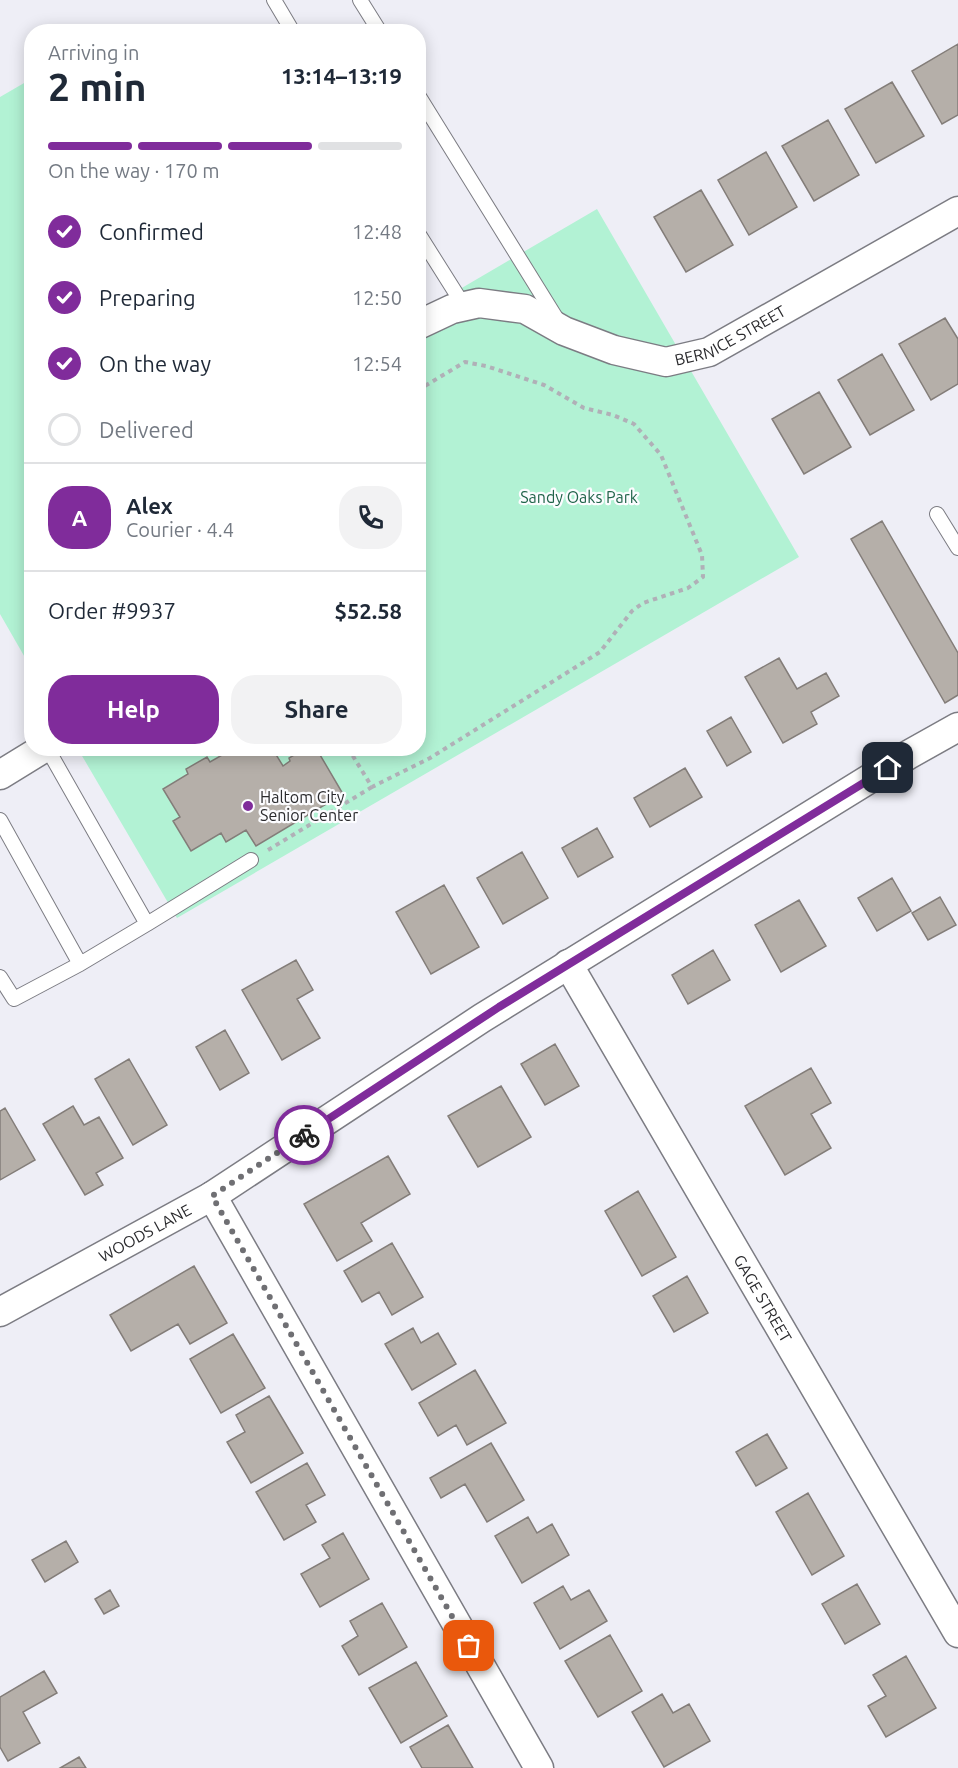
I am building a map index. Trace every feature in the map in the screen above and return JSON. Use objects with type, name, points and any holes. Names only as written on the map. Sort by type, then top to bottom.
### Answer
[{"type":"street","name":"BERNICE STREET","points":[[426,321],[452,309],[479,303],[525,309],[564,331],[614,350],[666,362],[709,352],[958,211]]},
{"type":"street","name":"WOODS LANE","points":[[0,1312],[212,1196],[482,1018],[908,755],[958,727]]},
{"type":"street","points":[[0,775],[32,756]]},
{"type":"street","name":"GAGE STREET","points":[[568,964],[958,1633]]},
{"type":"street","points":[[212,1196],[539,1768]]},
{"type":"lane","points":[[274,0],[288,24]]},
{"type":"lane","points":[[360,0],[375,24]]},
{"type":"lane","points":[[426,108],[564,331]]},
{"type":"lane","points":[[426,246],[464,306]]},
{"type":"lane","points":[[937,514],[958,548]]},
{"type":"lane","points":[[50,756],[147,924]]},
{"type":"lane","points":[[0,820],[80,964]]},
{"type":"lane","points":[[0,976],[14,999],[80,964],[251,860]]},
{"type":"path","points":[[251,860],[372,786],[430,758],[600,652],[632,611],[644,603],[688,588],[703,577],[702,555],[661,455],[634,424],[613,415],[584,408],[544,385],[486,366],[465,362],[426,385]]},
{"type":"path","points":[[353,756],[372,786]]},
{"type":"green space","points":[[24,83],[24,656],[0,614],[0,97]]},
{"type":"green space","name":"Sandy Oaks Park","points":[[597,209],[799,557],[177,918],[82,756],[426,756],[426,309]]},
{"type":"building","points":[[958,44],[958,115],[942,124],[912,71]]},
{"type":"building","points":[[892,82],[924,136],[876,163],[845,109]]},
{"type":"building","points":[[828,120],[859,175],[814,201],[782,146]]},
{"type":"building","points":[[766,152],[797,207],[749,235],[718,180]]},
{"type":"building","points":[[701,190],[733,245],[686,272],[654,217]]},
{"type":"building","points":[[945,318],[958,339],[958,384],[931,400],[899,344]]},
{"type":"building","points":[[882,354],[914,410],[870,435],[838,380]]},
{"type":"building","points":[[819,392],[851,447],[804,474],[772,419]]},
{"type":"building","points":[[882,521],[958,653],[958,695],[945,703],[851,539]]},
{"type":"building","points":[[779,658],[797,689],[826,673],[839,696],[811,712],[817,724],[783,743],[745,677]]},
{"type":"building","points":[[731,717],[751,752],[727,766],[707,731]]},
{"type":"building","name":"Haltom City Senior Center","points":[[220,756],[277,756],[283,766],[292,756],[321,756],[343,794],[256,846],[246,830],[226,842],[221,833],[191,851],[173,821],[180,817],[163,789],[188,774],[186,769],[207,757],[210,762]]},
{"type":"building","points":[[685,768],[702,797],[650,827],[634,798]]},
{"type":"building","points":[[597,828],[613,857],[578,877],[562,848]]},
{"type":"building","points":[[522,852],[548,898],[503,924],[477,878]]},
{"type":"building","points":[[892,878],[911,911],[877,931],[858,898]]},
{"type":"building","points":[[444,885],[479,947],[431,974],[396,912]]},
{"type":"building","points":[[940,897],[956,925],[928,940],[912,913]]},
{"type":"building","points":[[799,900],[826,946],[781,972],[755,925]]},
{"type":"building","points":[[713,950],[730,980],[688,1004],[672,975]]},
{"type":"building","points":[[296,960],[313,990],[297,999],[320,1038],[282,1060],[242,990]]},
{"type":"building","points":[[225,1030],[249,1073],[220,1090],[196,1047]]},
{"type":"building","points":[[555,1044],[579,1086],[545,1105],[521,1064]]},
{"type":"building","points":[[129,1059],[167,1125],[133,1145],[95,1079]]},
{"type":"building","points":[[811,1068],[831,1103],[811,1114],[831,1148],[785,1175],[745,1106]]},
{"type":"building","points":[[501,1086],[531,1137],[478,1167],[448,1116]]},
{"type":"building","points":[[73,1106],[84,1125],[99,1117],[123,1158],[96,1173],[103,1185],[85,1195],[43,1124]]},
{"type":"building","points":[[5,1108],[35,1160],[0,1180],[0,1111]]},
{"type":"building","points":[[388,1156],[410,1194],[361,1223],[372,1241],[337,1261],[304,1204]]},
{"type":"building","points":[[638,1191],[676,1257],[642,1276],[605,1211]]},
{"type":"building","points":[[392,1243],[423,1297],[392,1315],[379,1292],[362,1302],[344,1271]]},
{"type":"building","points":[[194,1266],[227,1323],[190,1344],[178,1324],[131,1351],[110,1315]]},
{"type":"building","points":[[687,1276],[708,1313],[674,1332],[653,1296]]},
{"type":"building","points":[[413,1328],[421,1343],[438,1333],[456,1364],[412,1390],[385,1344]]},
{"type":"building","points":[[233,1334],[265,1388],[221,1413],[190,1359]]},
{"type":"building","points":[[475,1370],[506,1423],[467,1445],[456,1425],[438,1436],[419,1403]]},
{"type":"building","points":[[269,1396],[303,1453],[251,1483],[227,1442],[245,1432],[236,1415]]},
{"type":"building","points":[[767,1434],[787,1468],[756,1486],[736,1452]]},
{"type":"building","points":[[491,1443],[524,1500],[487,1522],[465,1484],[441,1498],[430,1478]]},
{"type":"building","points":[[307,1463],[325,1495],[306,1505],[316,1522],[284,1540],[256,1492]]},
{"type":"building","points":[[808,1493],[844,1556],[812,1575],[776,1512]]},
{"type":"building","points":[[528,1517],[537,1533],[552,1524],[569,1555],[522,1583],[495,1536]]},
{"type":"building","points":[[343,1533],[369,1579],[320,1607],[301,1574],[330,1558],[322,1545]]},
{"type":"building","points":[[66,1541],[78,1562],[45,1582],[32,1560]]},
{"type":"building","points":[[857,1584],[880,1624],[845,1644],[822,1604]]},
{"type":"building","points":[[563,1586],[571,1600],[589,1590],[607,1621],[560,1649],[534,1603]]},
{"type":"building","points":[[110,1590],[119,1606],[104,1614],[95,1599]]},
{"type":"building","points":[[382,1603],[407,1647],[359,1675],[342,1646],[358,1636],[350,1621]]},
{"type":"building","points":[[610,1635],[642,1691],[598,1717],[565,1661]]},
{"type":"building","points":[[906,1656],[936,1708],[886,1737],[868,1706],[886,1696],[873,1675]]},
{"type":"building","points":[[416,1662],[447,1716],[401,1743],[369,1688]]},
{"type":"building","points":[[44,1671],[57,1693],[23,1712],[40,1743],[8,1761],[0,1747],[0,1697]]},
{"type":"building","points":[[662,1694],[673,1713],[689,1704],[710,1741],[664,1767],[632,1712]]},
{"type":"building","points":[[448,1725],[473,1768],[422,1768],[410,1747]]},
{"type":"building","points":[[79,1757],[86,1768],[60,1768]]},
{"type":"way so far","points":[[304,1135],[212,1196],[469,1646]]},
{"type":"place","name":"Haltom City Senior Center","points":[[248,806]]},
{"type":"route","points":[[304,1135],[499,1007],[888,768]]}]
